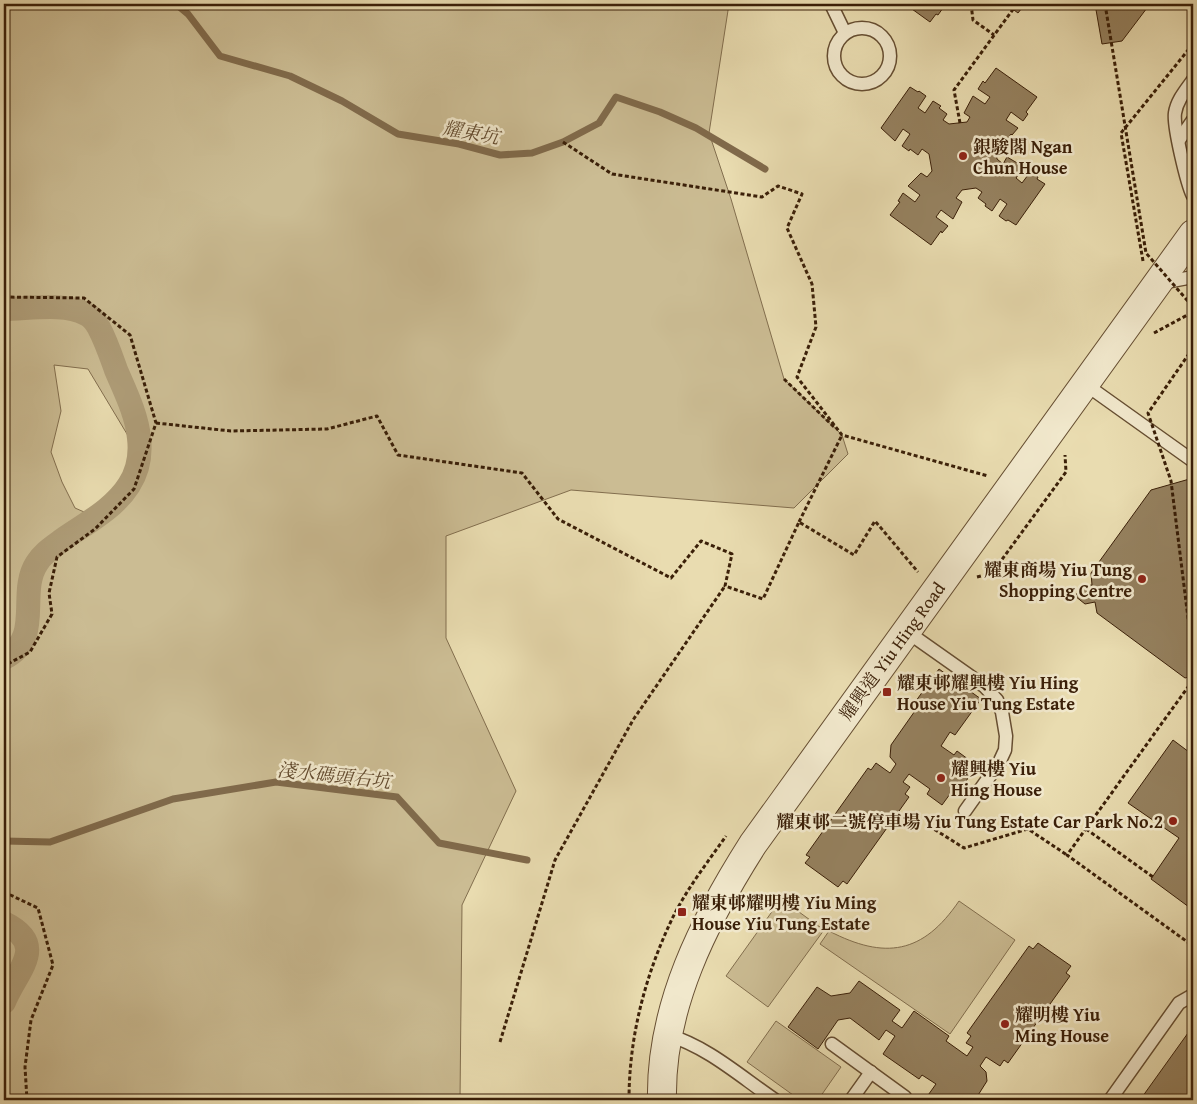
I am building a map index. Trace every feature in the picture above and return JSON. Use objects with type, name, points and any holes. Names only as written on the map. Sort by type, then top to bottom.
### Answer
[{"type":"street","name":"耀興道 Yiu Hing Road","points":[[662,1100],[668,1035],[686,971],[702,932],[736,871],[753,844],[1085,384],[1151,274],[1193,234]]},
{"type":"lane","points":[[831,4],[845,33]]},
{"type":"lane","points":[[864,27],[874,30],[885,39],[890,53],[890,63],[886,72],[879,79],[870,84],[860,85],[842,77],[836,69],[834,49],[838,40],[845,33],[854,28],[864,27]]},
{"type":"lane","points":[[1193,80],[1177,104],[1175,115],[1179,140],[1190,172],[1193,196]]},
{"type":"lane","points":[[1179,140],[1193,120]]},
{"type":"lane","points":[[1151,274],[1193,277]]},
{"type":"lane","points":[[1085,384],[1193,461]]},
{"type":"lane","points":[[906,631],[984,686],[997,700],[1002,712],[1006,736],[1005,750],[999,763],[965,811]]},
{"type":"lane","points":[[1110,1100],[1179,1003],[1193,995]]},
{"type":"lane","points":[[668,1035],[685,1040],[714,1057],[774,1100]]},
{"type":"lane","points":[[832,1044],[905,1097]]},
{"type":"lane","points":[[851,1100],[871,1072]]},
{"type":"path","points":[[971,4],[973,20],[994,35]]},
{"type":"path","points":[[960,123],[954,90],[1017,4]]},
{"type":"path","points":[[1106,4],[1146,254],[1193,307]]},
{"type":"path","points":[[1151,274],[1121,133],[1193,44]]},
{"type":"path","points":[[563,142],[612,174],[762,197],[778,186],[802,194],[787,228],[812,284],[816,326],[798,377],[842,435]]},
{"type":"path","points":[[4,298],[84,298],[130,335],[156,423],[134,489],[95,529],[57,557],[49,593],[52,614],[30,652],[4,666]]},
{"type":"path","points":[[1148,340],[1154,333],[1193,312]]},
{"type":"path","points":[[1193,348],[1148,412],[1171,481],[1193,658]]},
{"type":"path","points":[[784,380],[842,435],[989,476],[983,484]]},
{"type":"path","points":[[156,423],[231,431],[327,429],[376,416],[398,455],[522,473],[558,519],[671,578],[701,541],[732,554],[725,586],[633,720],[554,860],[500,1042]]},
{"type":"path","points":[[725,586],[763,599],[842,435]]},
{"type":"path","points":[[970,579],[992,573],[1066,472],[1065,451]]},
{"type":"path","points":[[799,522],[854,555],[875,521],[919,572],[913,580]]},
{"type":"path","points":[[1067,855],[1193,680]]},
{"type":"path","points":[[929,826],[964,848],[1028,828],[1193,946]]},
{"type":"path","points":[[1086,829],[1153,877]]},
{"type":"path","points":[[629,1100],[630,1066],[635,1029],[643,994],[655,959],[672,918],[700,872],[728,833]]},
{"type":"path","points":[[4,892],[38,908],[53,965],[31,1020],[25,1067],[27,1100]]},
{"type":"shaded area","points":[[4,4],[729,4],[709,133],[731,199],[784,379],[842,435],[848,454],[794,508],[571,490],[446,536],[446,638],[516,791],[462,905],[460,1100],[4,1100]],"holes":[[[54,365],[88,369],[133,444],[125,483],[91,515],[75,508],[62,482],[51,452],[61,411]]]},
{"type":"shaded area","points":[[781,899],[824,930],[768,1007],[726,976]]},
{"type":"shaded area","points":[[959,901],[1015,940],[950,1034],[820,944],[829,931],[868,946],[901,947],[917,941],[931,932],[945,919]]},
{"type":"shaded area","points":[[776,1021],[841,1067],[818,1100],[800,1100],[747,1062]]},
{"type":"building","points":[[905,4],[937,4],[943,8],[930,22]]},
{"type":"building","points":[[1006,4],[1025,4],[1018,13]]},
{"type":"building","points":[[1095,4],[1150,4],[1122,41],[1102,44]]},
{"type":"building","name":"銀駿閣 Ngan Chun House","points":[[996,68],[1037,97],[1026,112],[1028,114],[1023,121],[1011,112],[1006,120],[1018,128],[1005,142],[999,138],[995,144],[997,159],[1003,164],[1007,157],[1024,167],[1016,178],[1022,183],[1031,171],[1038,177],[1037,179],[1045,184],[1016,225],[999,216],[1007,204],[1000,199],[992,211],[978,198],[982,192],[976,188],[962,190],[956,198],[962,202],[953,219],[941,210],[936,217],[948,226],[942,233],[941,231],[931,245],[890,215],[900,202],[898,201],[903,193],[915,202],[920,195],[908,186],[921,173],[927,177],[932,171],[929,154],[922,149],[918,155],[902,146],[910,134],[903,129],[895,141],[881,128],[910,87],[926,96],[918,108],[925,113],[933,101],[941,106],[939,108],[947,114],[943,120],[949,124],[967,122],[970,117],[964,113],[973,96],[985,104],[990,97],[978,89]]},
{"type":"building","name":"耀東商場 Yiu Tung Shopping Centre","points":[[1193,478],[1193,676],[1185,678],[1097,613],[1095,602],[1085,604],[1075,596],[1083,586],[1092,585],[1091,573],[1151,490]]},
{"type":"building","name":"耀興樓 Yiu Hing House","points":[[939,669],[981,699],[955,735],[950,732],[941,746],[954,755],[957,751],[972,762],[966,771],[971,774],[954,798],[950,794],[942,805],[927,794],[930,789],[909,774],[903,782],[910,787],[905,794],[909,797],[847,884],[843,881],[838,887],[805,863],[810,857],[806,855],[868,768],[871,770],[876,763],[890,773],[896,764],[890,757],[891,745],[917,708],[913,705]]},
{"type":"building","name":"耀東邨二號停車場 Yiu Tung Estate Car Park No.2","points":[[1173,740],[1193,755],[1193,910],[1151,879],[1179,838],[1128,803]]},
{"type":"building","name":"耀明樓 Yiu Ming House","points":[[1038,943],[1071,966],[1066,973],[1070,976],[1008,1063],[1004,1060],[1000,1066],[986,1057],[980,1066],[986,1072],[987,1081],[975,1100],[918,1100],[922,1095],[926,1098],[936,1084],[922,1075],[919,1079],[883,1054],[895,1036],[886,1030],[879,1040],[850,1018],[838,1020],[818,1049],[788,1027],[817,987],[831,996],[850,993],[859,981],[900,1010],[892,1021],[902,1028],[914,1011],[949,1036],[946,1041],[967,1056],[973,1047],[966,1043],[971,1036],[967,1033],[1029,946],[1033,949]]},
{"type":"building","points":[[1193,1026],[1193,1100],[1140,1100]]},
{"type":"waterway","name":"耀東坑","points":[[176,4],[188,14],[220,56],[290,76],[342,101],[398,134],[459,144],[500,155],[532,153],[563,142],[599,123],[616,97],[660,112],[696,128],[765,169]]},
{"type":"waterway","points":[[4,309],[68,308],[86,314],[94,320],[104,338],[133,412],[138,429],[140,451],[135,474],[123,494],[98,516],[48,550],[37,563],[31,575],[27,627],[23,639],[16,649],[4,658]]},
{"type":"waterway","name":"淺水碼頭右坑","points":[[4,841],[50,842],[173,799],[276,782],[397,797],[439,843],[527,860]]},
{"type":"waterway","points":[[4,923],[17,931],[25,940],[27,949],[22,969],[4,1002]]},
{"type":"place","name":"銀駿閣 Ngan Chun House","points":[[963,156]]},
{"type":"place","name":"耀東商場 Yiu Tung Shopping Centre","points":[[1142,579]]},
{"type":"place","name":"耀東邨耀興樓 Yiu Hing House Yiu Tung Estate","points":[[887,692]]},
{"type":"place","name":"耀興樓 Yiu Hing House","points":[[941,778]]},
{"type":"place","name":"耀東邨二號停車場 Yiu Tung Estate Car Park No.2","points":[[1173,821]]},
{"type":"place","name":"耀東邨耀明樓 Yiu Ming House Yiu Tung Estate","points":[[682,912]]},
{"type":"place","name":"耀明樓 Yiu Ming House","points":[[1005,1024]]}]
